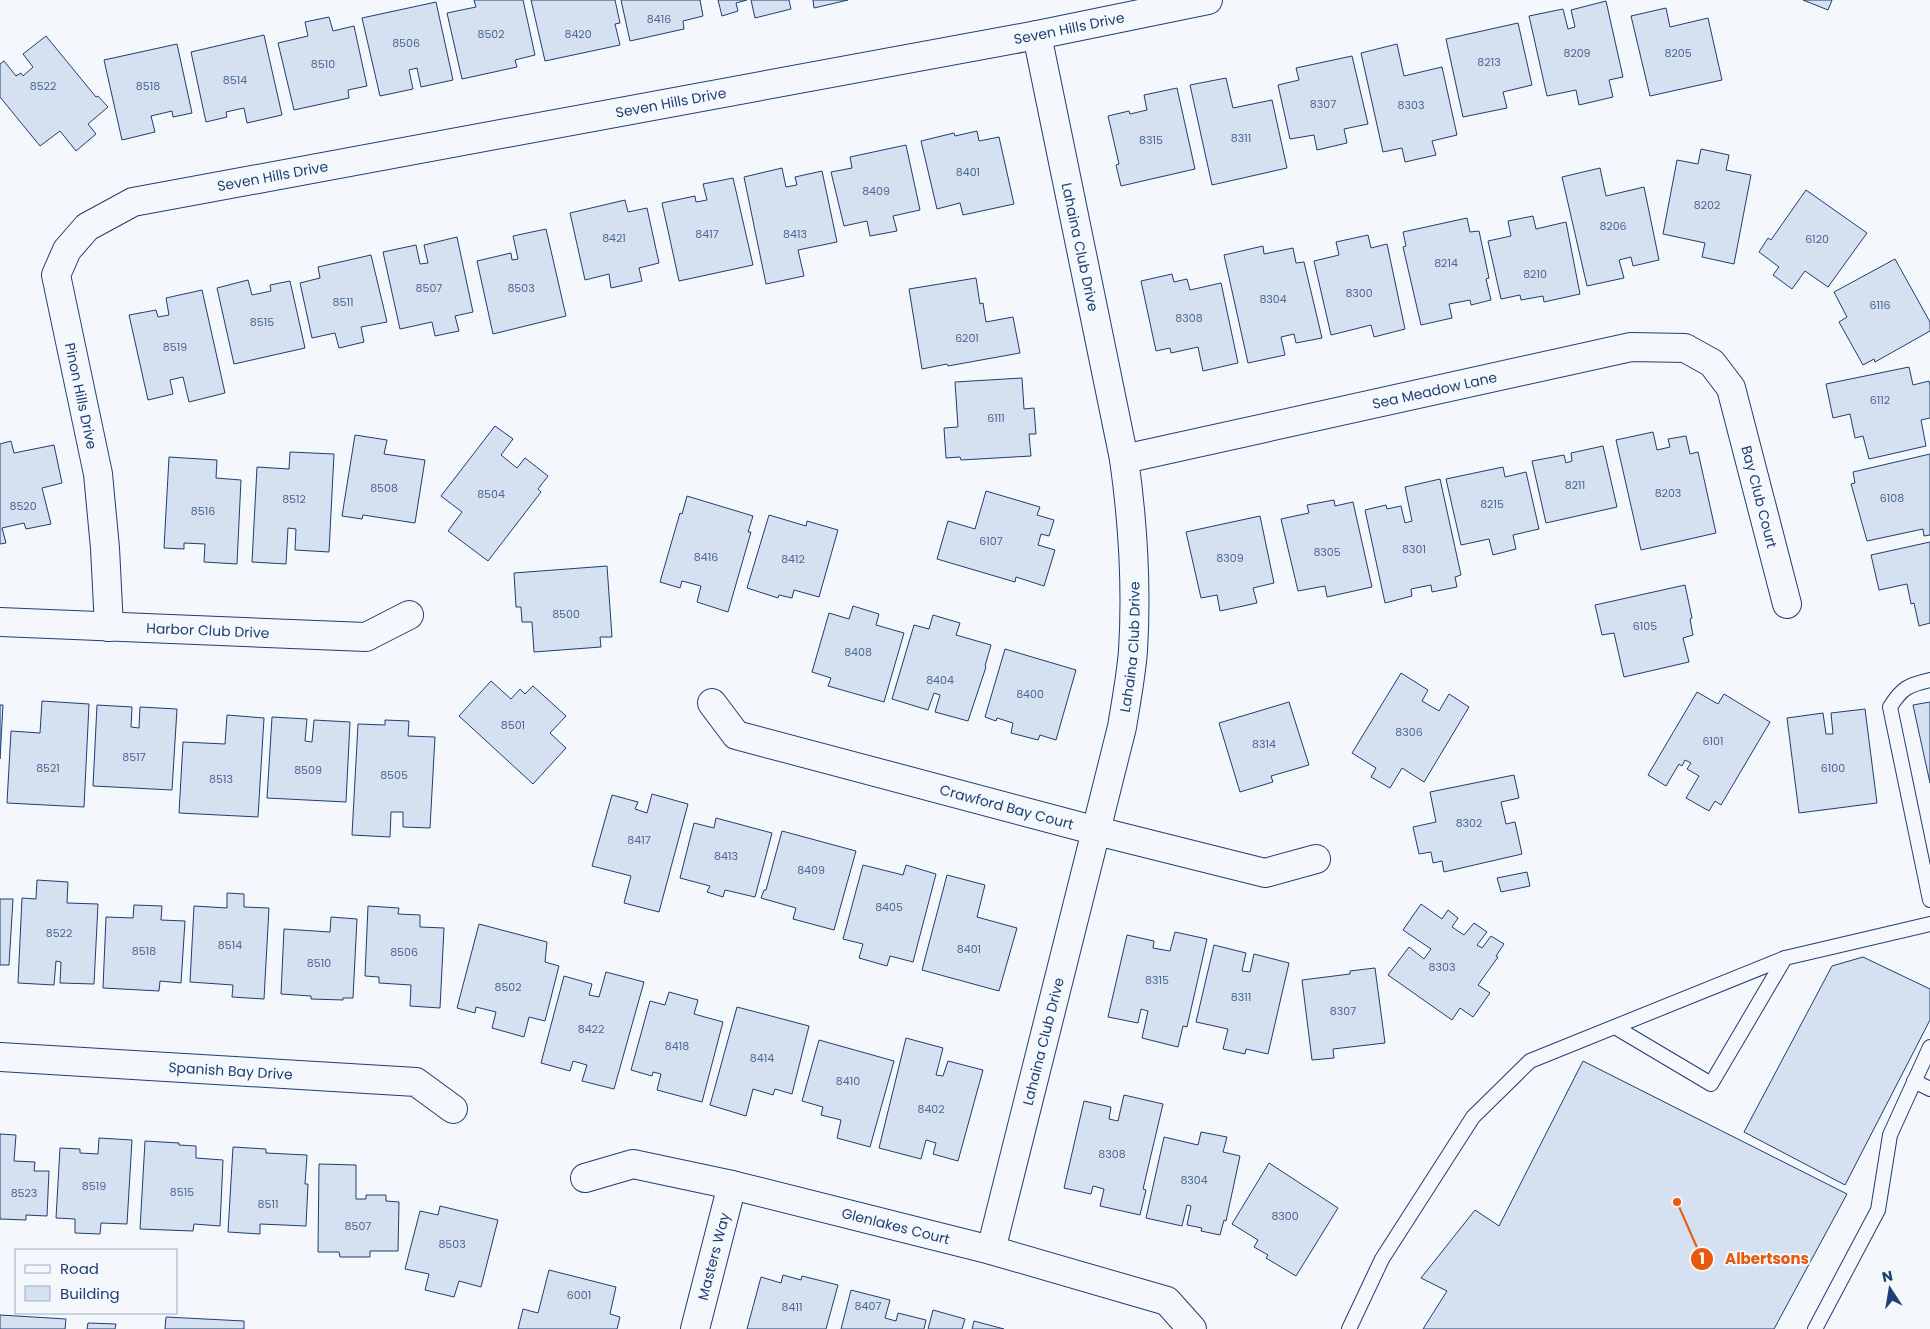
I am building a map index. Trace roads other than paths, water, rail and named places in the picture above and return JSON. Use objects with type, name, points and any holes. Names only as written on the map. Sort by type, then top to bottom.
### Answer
[{"type":"street","name":"Seven Hills Drive","points":[[133,202],[1037,35],[1208,0]]},
{"type":"street","name":"Lahaina Club Drive","points":[[991,1250],[1122,727],[1132,652],[1135,578],[1130,505],[1124,459],[1037,35]]},
{"type":"street","name":"Pinon Hills Drive","points":[[109,628],[105,548],[98,474],[56,274],[67,250],[87,227],[133,202]]},
{"type":"street","name":"Sea Meadow Lane","points":[[1124,459],[1631,347],[1685,348],[1712,363],[1731,388]]},
{"type":"street","name":"Bay Club Court","points":[[1731,388],[1787,604]]},
{"type":"street","name":"Harbor Club Drive","points":[[0,622],[109,628],[366,637],[409,615]]},
{"type":"street","name":"Crawford Bay Court","points":[[712,703],[736,735],[1096,830],[1265,873],[1316,859]]},
{"type":"street","name":"Spanish Bay Drive","points":[[0,1056],[416,1082],[453,1109]]},
{"type":"street","name":"Glenlakes Court","points":[[585,1178],[633,1164],[732,1185],[991,1250],[1167,1300],[1192,1329]]},
{"type":"street","name":"Masters Way","points":[[695,1329],[732,1185]]},
{"type":"lane","points":[[1930,680],[1900,690],[1890,706],[1930,900]]},
{"type":"lane","points":[[1350,1329],[1382,1258],[1473,1117],[1530,1061],[1785,958],[1930,924]]},
{"type":"lane","points":[[1615,1027],[1711,1084],[1785,958]]},
{"type":"lane","points":[[1815,1329],[1878,1210],[1890,1135],[1930,1047]]},
{"type":"lane","points":[[1914,1082],[1930,1089]]},
{"type":"place","name":"Albertsons","points":[[1677,1202]]}]
